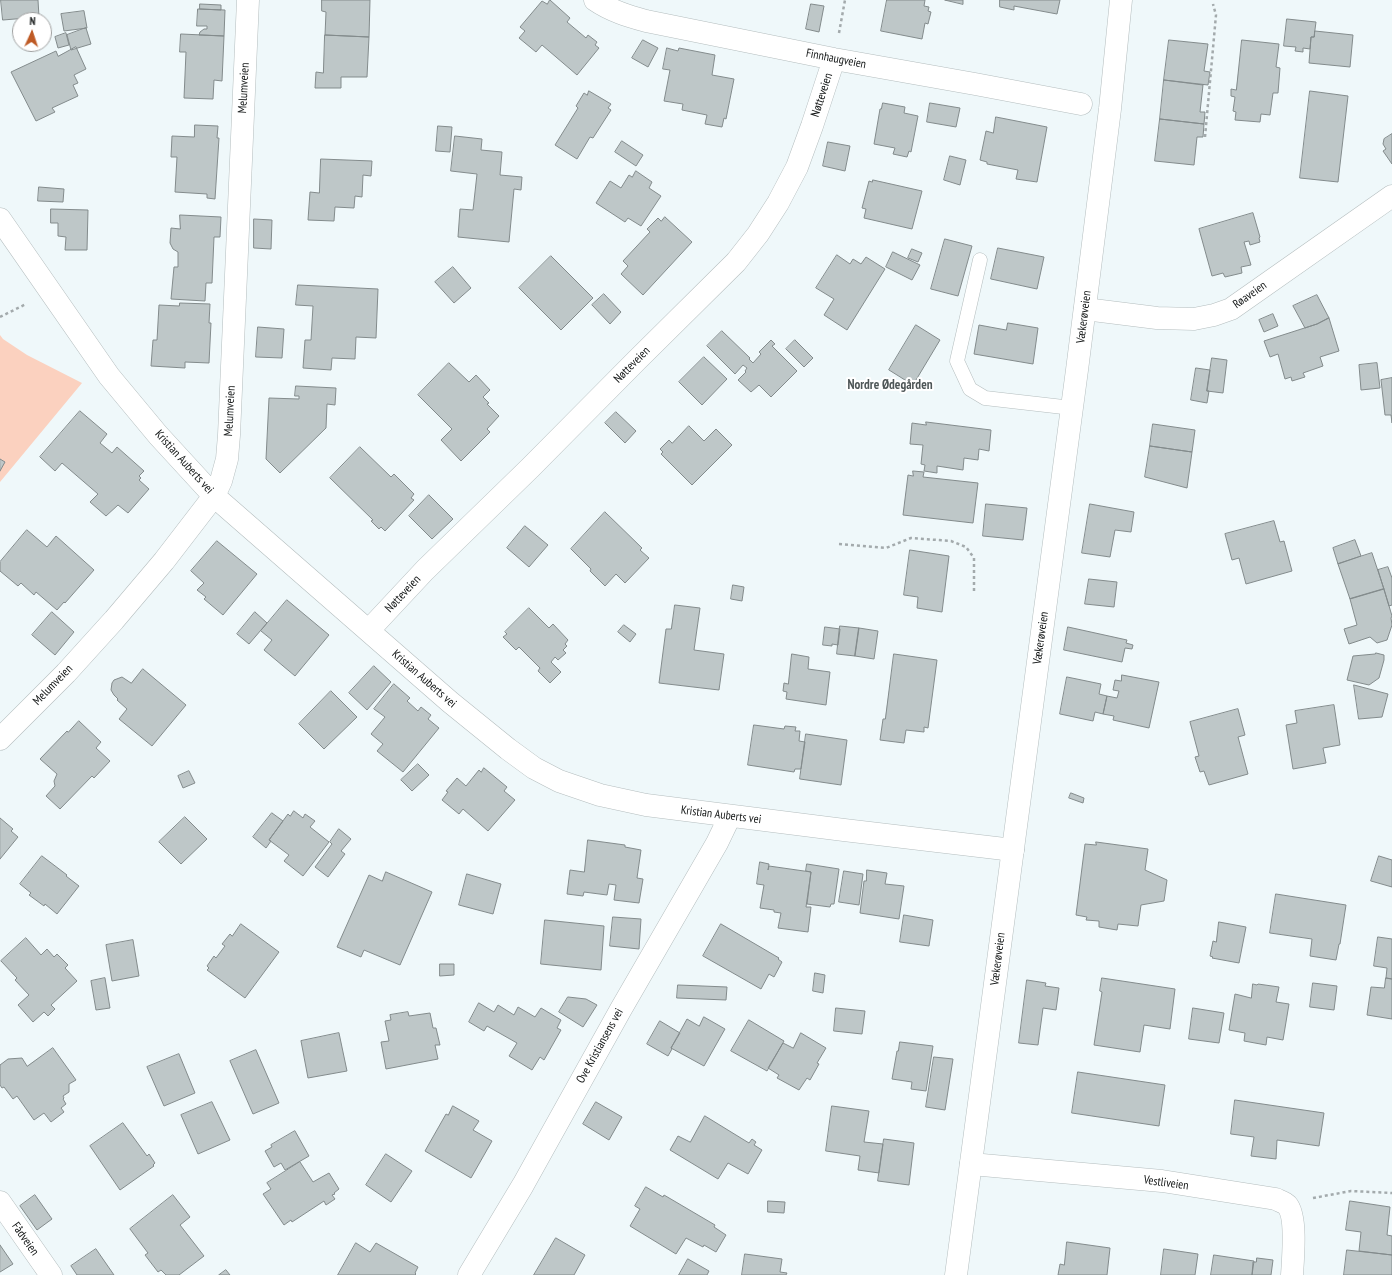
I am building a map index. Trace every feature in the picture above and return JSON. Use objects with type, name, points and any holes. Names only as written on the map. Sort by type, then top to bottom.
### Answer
[{"type":"street","name":"Melumveien","points":[[0,739],[66,673],[164,562],[214,496],[221,481],[230,435],[248,0]]},
{"type":"street","name":"Finnhaugveien","points":[[595,0],[603,6],[623,15],[646,21],[834,59],[1081,104]]},
{"type":"street","name":"Vækerøveien","points":[[956,1275],[1085,309],[1110,109],[1121,0]]},
{"type":"street","name":"Nøtteveien","points":[[369,630],[425,570],[530,468],[642,354],[736,262],[758,234],[778,203],[796,166],[812,126],[834,59]]},
{"type":"street","name":"Røaveien","points":[[1085,309],[1157,318],[1194,319],[1214,315],[1231,309],[1392,196]]},
{"type":"street","name":"Kristian Auberts vei","points":[[0,219],[109,376],[158,435],[214,496],[450,702],[534,768],[559,781],[600,795],[646,805],[1012,850]]},
{"type":"street","name":"Ove Kristiansens vei","points":[[469,1275],[523,1185],[621,1009],[717,843],[730,816]]},
{"type":"street","name":"Vestliveien","points":[[971,1164],[1162,1181],[1276,1199],[1286,1204]]},
{"type":"street","name":"Fådveien","points":[[0,1202],[51,1275]]},
{"type":"street","points":[[1286,1204],[1291,1211],[1293,1225],[1292,1275]]},
{"type":"lane","points":[[980,260],[957,361],[970,389],[985,398],[1072,408]]},
{"type":"path","points":[[834,59],[845,0]]},
{"type":"path","points":[[1205,137],[1216,15],[1213,4]]},
{"type":"path","points":[[839,544],[886,548],[911,538],[951,541],[966,547],[974,558],[974,592]]},
{"type":"path","points":[[1286,1204],[1351,1191],[1392,1193]]},
{"type":"shaded area","points":[[0,335],[3,339],[27,355],[82,383],[0,482]]},
{"type":"building","points":[[1,0],[38,0],[39,12],[12,12],[12,19],[3,20]]},
{"type":"building","points":[[322,0],[370,0],[369,37],[325,35],[326,12],[322,11]]},
{"type":"building","points":[[550,0],[570,18],[567,22],[586,38],[588,35],[597,42],[595,45],[599,48],[577,75],[542,45],[536,52],[519,38],[525,31],[520,27],[542,1],[547,4]]},
{"type":"building","points":[[887,0],[925,0],[924,6],[929,7],[928,11],[931,12],[928,24],[925,23],[922,39],[881,31]]},
{"type":"building","points":[[945,0],[963,0],[963,4]]},
{"type":"building","points":[[1000,0],[1060,0],[1057,14],[1014,6],[1014,10],[1000,7]]},
{"type":"building","points":[[200,4],[221,5],[221,10],[200,9]]},
{"type":"building","points":[[811,4],[824,6],[819,32],[806,29]]},
{"type":"building","points":[[198,9],[225,10],[224,36],[199,35],[204,29],[207,29],[207,26],[197,26]]},
{"type":"building","points":[[84,11],[87,28],[64,31],[61,14]]},
{"type":"building","points":[[1287,19],[1316,22],[1314,37],[1311,37],[1310,49],[1303,48],[1303,52],[1295,51],[1296,47],[1284,46]]},
{"type":"building","points":[[86,28],[91,44],[71,50],[67,35]]},
{"type":"building","points":[[1315,31],[1353,35],[1350,67],[1309,63],[1311,37],[1314,37]]},
{"type":"building","points":[[66,33],[69,45],[58,48],[55,37]]},
{"type":"building","points":[[181,34],[224,36],[222,81],[214,80],[213,99],[184,98],[186,52],[180,52]]},
{"type":"building","points":[[325,35],[369,37],[367,77],[341,77],[341,88],[315,88],[316,72],[323,73]]},
{"type":"building","points":[[643,40],[658,48],[648,67],[632,58]]},
{"type":"building","points":[[1169,40],[1208,44],[1204,71],[1210,72],[1208,85],[1164,80]]},
{"type":"building","points":[[1242,40],[1279,44],[1276,67],[1280,68],[1278,93],[1273,93],[1270,115],[1261,114],[1260,122],[1235,120],[1236,112],[1233,111],[1235,97],[1231,96],[1231,89],[1236,90]]},
{"type":"building","points":[[76,47],[86,69],[74,75],[78,83],[73,85],[78,96],[52,108],[55,112],[36,121],[11,72],[56,51],[58,56]]},
{"type":"building","points":[[667,48],[678,51],[679,48],[715,55],[712,75],[734,79],[726,119],[724,118],[722,127],[705,124],[707,115],[682,110],[683,104],[664,101],[670,70],[663,69]]},
{"type":"building","points":[[1164,80],[1203,85],[1200,112],[1205,112],[1204,124],[1160,119]]},
{"type":"building","points":[[589,91],[611,104],[608,108],[611,110],[593,138],[590,137],[577,159],[555,145],[578,108],[576,106],[584,93],[587,95]]},
{"type":"building","points":[[1310,91],[1348,96],[1338,182],[1300,178]]},
{"type":"building","points":[[883,103],[905,107],[904,113],[918,116],[911,152],[909,151],[907,157],[893,154],[895,148],[874,144],[880,109]]},
{"type":"building","points":[[930,103],[960,108],[956,127],[927,122]]},
{"type":"building","points":[[996,117],[1047,127],[1037,182],[1016,179],[1018,170],[987,164],[987,162],[980,160],[986,131],[993,133]]},
{"type":"building","points":[[1160,119],[1204,124],[1203,137],[1197,137],[1194,165],[1155,161]]},
{"type":"building","points":[[195,125],[218,126],[217,138],[219,138],[215,199],[207,198],[207,194],[175,192],[177,157],[171,157],[172,136],[194,137]]},
{"type":"building","points":[[438,126],[452,127],[450,152],[436,151]]},
{"type":"building","points":[[1392,134],[1392,164],[1383,151],[1386,149],[1383,144],[1384,139]]},
{"type":"building","points":[[455,136],[482,139],[481,150],[502,152],[500,175],[522,177],[521,190],[514,189],[509,242],[458,237],[460,209],[473,210],[477,174],[451,171]]},
{"type":"building","points":[[622,141],[643,155],[636,166],[615,152]]},
{"type":"building","points":[[828,142],[850,146],[845,171],[823,166]]},
{"type":"building","points":[[950,156],[966,160],[960,185],[944,180]]},
{"type":"building","points":[[321,159],[372,161],[371,176],[363,175],[362,197],[355,196],[354,208],[335,207],[334,221],[308,220],[310,192],[319,193]]},
{"type":"building","points":[[636,171],[652,182],[649,188],[661,196],[641,226],[628,218],[625,222],[596,203],[610,181],[621,188],[629,175],[632,177]]},
{"type":"building","points":[[873,180],[922,191],[912,229],[864,218],[866,209],[862,208],[869,181],[872,182]]},
{"type":"building","points":[[39,187],[64,189],[63,202],[38,201]]},
{"type":"building","points":[[51,209],[88,210],[87,250],[65,250],[66,237],[58,236],[58,223],[51,223]]},
{"type":"building","points":[[1253,213],[1260,242],[1250,245],[1249,241],[1244,242],[1251,265],[1241,267],[1242,273],[1225,277],[1223,273],[1212,276],[1199,229]]},
{"type":"building","points":[[180,215],[221,217],[220,237],[214,237],[212,283],[206,283],[205,301],[171,299],[174,267],[178,267],[178,252],[173,249],[170,243],[171,228],[180,229]]},
{"type":"building","points":[[665,217],[692,242],[643,295],[621,274],[628,266],[623,261],[650,232],[647,229],[658,218],[661,221]]},
{"type":"building","points":[[254,219],[272,220],[271,249],[254,248]]},
{"type":"building","points":[[945,239],[972,246],[958,296],[931,289]]},
{"type":"building","points":[[998,248],[1044,257],[1037,289],[991,279]]},
{"type":"building","points":[[912,249],[922,253],[918,262],[908,258]]},
{"type":"building","points":[[893,252],[920,265],[912,280],[886,267]]},
{"type":"building","points":[[837,255],[850,264],[853,259],[861,264],[866,257],[885,269],[847,330],[824,315],[834,299],[816,288]]},
{"type":"building","points":[[551,256],[593,298],[561,330],[519,288]]},
{"type":"building","points":[[453,267],[471,288],[454,303],[435,282]]},
{"type":"building","points":[[298,285],[378,289],[376,338],[356,337],[355,359],[332,358],[331,370],[303,368],[305,340],[311,340],[313,306],[296,305]]},
{"type":"building","points":[[604,294],[621,312],[610,324],[592,305]]},
{"type":"building","points":[[1317,295],[1329,318],[1305,328],[1293,306]]},
{"type":"building","points":[[180,303],[210,304],[209,323],[211,323],[209,363],[185,362],[185,368],[151,366],[153,340],[157,340],[159,305],[179,306]]},
{"type":"building","points":[[1273,314],[1278,326],[1264,332],[1259,320]]},
{"type":"building","points":[[1329,318],[1339,351],[1320,357],[1323,366],[1303,373],[1305,377],[1292,381],[1291,377],[1285,379],[1278,354],[1270,357],[1264,341],[1317,324]]},
{"type":"building","points":[[1008,323],[1038,328],[1033,364],[974,354],[979,325],[1006,330]]},
{"type":"building","points":[[916,325],[940,340],[913,385],[889,370]]},
{"type":"building","points":[[258,327],[284,329],[282,358],[256,357]]},
{"type":"building","points":[[722,331],[750,358],[749,359],[753,363],[761,354],[759,352],[771,340],[775,344],[772,346],[797,371],[771,397],[759,385],[751,392],[738,380],[746,372],[745,371],[747,368],[743,365],[735,374],[707,346]]},
{"type":"building","points":[[795,340],[813,358],[804,367],[786,349]]},
{"type":"building","points":[[704,357],[727,379],[702,405],[679,382]]},
{"type":"building","points":[[1212,358],[1227,360],[1223,393],[1207,391]]},
{"type":"building","points":[[449,363],[469,382],[476,375],[490,390],[483,397],[489,403],[487,404],[499,416],[487,429],[490,432],[461,461],[441,440],[452,429],[418,395]]},
{"type":"building","points":[[1377,363],[1380,388],[1361,390],[1359,365]]},
{"type":"building","points":[[1196,368],[1210,370],[1207,403],[1191,400]]},
{"type":"building","points":[[1392,378],[1392,423],[1391,415],[1385,415],[1381,380]]},
{"type":"building","points":[[296,386],[336,388],[335,405],[327,404],[326,428],[280,473],[266,459],[269,398],[299,399],[299,396],[295,396]]},
{"type":"building","points":[[80,411],[107,434],[100,443],[112,453],[117,447],[144,471],[139,476],[141,478],[139,480],[149,489],[128,513],[118,505],[106,516],[90,502],[98,494],[62,463],[55,471],[40,457]]},
{"type":"building","points":[[616,412],[636,431],[625,443],[605,423]]},
{"type":"building","points":[[926,422],[991,430],[989,451],[979,449],[978,460],[964,458],[963,470],[937,466],[937,473],[924,471],[925,465],[921,464],[923,445],[910,444],[912,423],[926,425]]},
{"type":"building","points":[[1153,424],[1195,430],[1192,452],[1150,446]]},
{"type":"building","points":[[689,426],[704,441],[716,429],[732,445],[692,485],[661,454],[663,452],[660,449],[669,440],[672,443]]},
{"type":"building","points":[[1150,446],[1192,452],[1187,488],[1145,477]]},
{"type":"building","points":[[360,447],[391,477],[394,474],[414,494],[411,498],[414,500],[385,531],[381,527],[379,529],[371,521],[373,520],[330,478]]},
{"type":"building","points":[[0,459],[5,462],[0,471]]},
{"type":"building","points":[[913,471],[924,472],[923,477],[978,483],[973,523],[903,515],[908,475],[913,476]]},
{"type":"building","points":[[429,495],[453,519],[432,539],[409,516]]},
{"type":"building","points":[[986,504],[1027,508],[1023,540],[983,536]]},
{"type":"building","points":[[1090,504],[1134,512],[1131,532],[1115,530],[1110,557],[1082,553]]},
{"type":"building","points":[[605,512],[642,548],[640,550],[649,558],[625,583],[616,574],[605,586],[571,549]]},
{"type":"building","points":[[1274,521],[1280,542],[1284,541],[1292,571],[1246,584],[1239,558],[1232,560],[1225,534]]},
{"type":"building","points":[[525,526],[548,545],[529,567],[507,548]]},
{"type":"building","points":[[27,530],[47,547],[56,536],[94,570],[57,610],[36,592],[34,595],[21,583],[18,586],[0,571],[0,562]]},
{"type":"building","points":[[1355,540],[1361,556],[1338,564],[1333,548]]},
{"type":"building","points":[[217,541],[257,574],[223,615],[204,599],[206,597],[197,590],[204,583],[191,571]]},
{"type":"building","points":[[910,550],[949,556],[942,612],[917,608],[918,597],[904,595]]},
{"type":"building","points":[[1372,553],[1384,589],[1350,599],[1338,564]]},
{"type":"building","points":[[1388,567],[1392,578],[1392,605],[1389,606],[1378,570]]},
{"type":"building","points":[[1089,579],[1117,582],[1114,607],[1085,604]]},
{"type":"building","points":[[733,585],[744,587],[742,601],[731,599]]},
{"type":"building","points":[[1384,589],[1392,616],[1392,625],[1387,640],[1377,643],[1370,637],[1349,644],[1344,629],[1357,625],[1350,599]]},
{"type":"building","points":[[287,600],[329,635],[295,676],[264,650],[272,640],[261,631]]},
{"type":"building","points":[[675,605],[700,608],[694,650],[724,654],[719,690],[659,683],[666,629],[671,629]]},
{"type":"building","points":[[529,608],[549,628],[553,624],[568,640],[565,644],[567,646],[563,650],[566,653],[558,660],[555,657],[551,662],[561,672],[550,683],[538,671],[540,668],[519,647],[516,650],[503,637],[507,634],[505,632]]},
{"type":"building","points":[[52,612],[74,632],[55,655],[32,635]]},
{"type":"building","points":[[255,612],[267,623],[249,644],[237,634]]},
{"type":"building","points":[[624,625],[636,634],[630,642],[618,632]]},
{"type":"building","points":[[840,626],[859,628],[855,656],[837,654]]},
{"type":"building","points":[[825,627],[840,629],[838,645],[823,645]]},
{"type":"building","points":[[1068,627],[1127,640],[1126,643],[1133,645],[1132,649],[1125,648],[1122,662],[1064,650]]},
{"type":"building","points":[[859,628],[878,631],[874,659],[855,656]]},
{"type":"building","points":[[1376,653],[1384,655],[1379,678],[1369,685],[1347,680],[1353,656]]},
{"type":"building","points":[[792,654],[809,657],[808,669],[830,672],[826,705],[786,699],[787,692],[783,691],[784,683],[788,684]]},
{"type":"building","points":[[894,654],[937,660],[928,728],[924,727],[924,732],[906,730],[904,743],[880,740],[883,719],[885,719]]},
{"type":"building","points":[[374,666],[391,682],[367,710],[349,693]]},
{"type":"building","points":[[143,669],[186,705],[152,746],[119,719],[127,709],[117,700],[118,699],[111,690],[114,680],[122,677],[131,683]]},
{"type":"building","points":[[1122,675],[1159,682],[1149,728],[1113,720],[1114,716],[1103,714],[1107,696],[1117,698],[1119,691],[1113,690],[1115,680],[1121,681]]},
{"type":"building","points":[[1067,677],[1101,684],[1099,694],[1107,696],[1103,714],[1095,712],[1093,721],[1060,714]]},
{"type":"building","points":[[394,684],[410,698],[407,701],[418,711],[421,707],[431,715],[428,719],[439,728],[403,772],[377,751],[383,744],[371,734],[385,717],[374,709]]},
{"type":"building","points":[[1354,685],[1388,694],[1382,717],[1359,719]]},
{"type":"building","points":[[331,691],[357,717],[324,749],[299,724]]},
{"type":"building","points":[[1334,705],[1340,745],[1323,748],[1326,763],[1293,769],[1286,725],[1297,723],[1295,711]]},
{"type":"building","points":[[1238,709],[1245,735],[1238,737],[1248,774],[1209,785],[1204,771],[1200,772],[1195,757],[1199,756],[1190,722]]},
{"type":"building","points":[[79,721],[101,742],[96,748],[110,761],[94,778],[92,776],[60,809],[46,796],[55,786],[54,781],[57,774],[40,759],[67,731],[68,732]]},
{"type":"building","points":[[754,725],[784,729],[785,726],[796,727],[795,731],[800,731],[799,741],[805,742],[801,769],[795,769],[794,772],[748,765]]},
{"type":"building","points":[[806,734],[847,740],[841,785],[800,779]]},
{"type":"building","points":[[418,764],[429,775],[412,791],[401,780]]},
{"type":"building","points":[[484,768],[507,787],[504,791],[515,800],[488,831],[463,809],[459,814],[442,800],[448,792],[446,791],[457,778],[466,786],[479,770],[481,772]]},
{"type":"building","points":[[189,771],[195,783],[183,788],[178,776]]},
{"type":"building","points":[[1071,793],[1084,798],[1083,803],[1069,798]]},
{"type":"building","points":[[294,811],[303,818],[305,814],[315,821],[310,827],[329,842],[303,876],[284,861],[289,855],[269,840],[288,814],[290,816]]},
{"type":"building","points":[[272,813],[283,821],[269,840],[271,841],[266,848],[253,837]]},
{"type":"building","points":[[185,817],[207,839],[181,864],[159,842]]},
{"type":"building","points":[[0,818],[13,829],[11,831],[18,837],[0,859]]},
{"type":"building","points":[[339,829],[351,839],[341,851],[345,854],[328,877],[315,867],[332,844],[330,842]]},
{"type":"building","points":[[588,840],[625,845],[625,847],[641,850],[637,878],[643,879],[639,903],[614,900],[616,885],[609,884],[607,895],[584,892],[583,896],[567,894],[570,870],[584,872]]},
{"type":"building","points":[[1096,842],[1148,849],[1145,870],[1167,880],[1164,901],[1141,905],[1138,926],[1118,924],[1117,930],[1099,927],[1099,921],[1086,920],[1087,917],[1076,915],[1085,844],[1096,845]]},
{"type":"building","points":[[42,856],[79,886],[57,914],[45,904],[44,906],[29,895],[31,893],[20,884]]},
{"type":"building","points":[[1379,856],[1392,860],[1392,887],[1371,881]]},
{"type":"building","points":[[760,862],[769,864],[768,870],[769,866],[811,872],[806,907],[811,907],[808,932],[778,928],[781,913],[774,912],[774,910],[760,908],[764,885],[757,884]]},
{"type":"building","points":[[807,864],[839,869],[834,904],[831,904],[830,907],[807,904],[811,872],[806,871]]},
{"type":"building","points":[[867,870],[887,873],[885,884],[904,886],[899,919],[860,913]]},
{"type":"building","points":[[844,871],[863,874],[859,905],[839,902]]},
{"type":"building","points":[[386,872],[432,892],[400,965],[364,950],[361,957],[337,947],[369,875],[382,881]]},
{"type":"building","points":[[467,874],[501,884],[493,914],[459,905]]},
{"type":"building","points":[[1276,894],[1346,905],[1336,960],[1310,956],[1312,939],[1270,933]]},
{"type":"building","points":[[904,915],[933,920],[929,946],[900,942]]},
{"type":"building","points":[[613,917],[641,919],[639,949],[610,946]]},
{"type":"building","points":[[545,920],[604,926],[601,970],[541,964]]},
{"type":"building","points":[[1219,922],[1246,927],[1239,963],[1212,958],[1213,957],[1210,956],[1213,941],[1216,942]]},
{"type":"building","points":[[241,924],[279,952],[245,998],[207,970],[209,968],[207,966],[214,956],[216,958],[225,946],[222,944],[230,934],[232,936]]},
{"type":"building","points":[[721,924],[779,958],[778,959],[782,962],[774,977],[769,974],[761,989],[703,956]]},
{"type":"building","points":[[1378,937],[1392,939],[1392,979],[1386,978],[1387,968],[1374,966]]},
{"type":"building","points":[[26,938],[41,955],[47,949],[54,957],[57,954],[68,965],[65,968],[77,981],[51,1005],[55,1009],[48,1016],[44,1012],[33,1022],[18,1005],[29,995],[15,980],[17,978],[1,961]]},
{"type":"building","points":[[133,940],[139,976],[112,981],[106,945]]},
{"type":"building","points":[[440,964],[454,964],[454,975],[440,976]]},
{"type":"building","points":[[815,973],[825,975],[823,993],[813,991]]},
{"type":"building","points":[[105,978],[110,1008],[96,1010],[91,981]]},
{"type":"building","points":[[1102,978],[1175,989],[1170,1029],[1144,1025],[1140,1052],[1094,1045],[1102,992],[1100,991]]},
{"type":"building","points":[[1386,978],[1392,979],[1392,1019],[1367,1015],[1371,987],[1384,988]]},
{"type":"building","points":[[1027,980],[1046,983],[1045,986],[1059,988],[1056,1010],[1043,1008],[1038,1045],[1019,1043]]},
{"type":"building","points":[[1313,983],[1337,986],[1334,1010],[1310,1007]]},
{"type":"building","points":[[1253,984],[1279,987],[1276,1002],[1289,1004],[1283,1040],[1267,1037],[1266,1045],[1244,1041],[1245,1033],[1229,1030],[1235,994],[1251,998]]},
{"type":"building","points":[[678,985],[727,987],[726,1000],[677,998]]},
{"type":"building","points":[[568,997],[586,999],[597,1005],[583,1027],[559,1012]]},
{"type":"building","points":[[479,1003],[494,1012],[498,1005],[514,1015],[518,1007],[535,1017],[541,1008],[561,1020],[557,1028],[561,1030],[544,1060],[540,1057],[532,1070],[509,1056],[517,1043],[487,1026],[484,1031],[469,1022]]},
{"type":"building","points":[[836,1008],[865,1011],[862,1034],[834,1031]]},
{"type":"building","points":[[1193,1008],[1224,1013],[1219,1043],[1189,1039]]},
{"type":"building","points":[[408,1012],[409,1016],[430,1013],[433,1028],[436,1028],[440,1045],[435,1045],[438,1059],[386,1069],[381,1042],[389,1041],[385,1021],[391,1020],[390,1015]]},
{"type":"building","points":[[704,1017],[725,1029],[704,1066],[671,1048],[687,1019],[699,1026]]},
{"type":"building","points":[[749,1020],[784,1041],[767,1071],[731,1051]]},
{"type":"building","points":[[660,1021],[680,1033],[668,1056],[647,1044]]},
{"type":"building","points":[[339,1033],[347,1071],[308,1078],[301,1041]]},
{"type":"building","points":[[801,1033],[826,1048],[817,1063],[819,1064],[810,1080],[807,1078],[799,1090],[777,1078],[779,1075],[768,1068],[783,1043],[793,1048]]},
{"type":"building","points":[[900,1042],[933,1046],[926,1091],[911,1089],[912,1082],[892,1079]]},
{"type":"building","points":[[53,1048],[76,1080],[69,1084],[69,1092],[63,1096],[66,1104],[61,1108],[64,1112],[51,1122],[44,1113],[34,1120],[17,1096],[13,1099],[4,1087],[2,1088],[0,1085],[0,1065],[8,1059],[22,1058],[27,1066]]},
{"type":"building","points":[[256,1050],[279,1103],[253,1114],[230,1061]]},
{"type":"building","points":[[179,1054],[195,1093],[164,1106],[147,1067]]},
{"type":"building","points":[[934,1057],[953,1059],[945,1110],[926,1107]]},
{"type":"building","points":[[1078,1072],[1165,1085],[1159,1126],[1072,1113]]},
{"type":"building","points":[[1235,1100],[1324,1113],[1319,1146],[1277,1140],[1276,1159],[1251,1156],[1254,1137],[1231,1134]]},
{"type":"building","points":[[212,1102],[230,1140],[198,1154],[181,1115]]},
{"type":"building","points":[[596,1102],[622,1117],[609,1140],[583,1124]]},
{"type":"building","points":[[453,1106],[479,1121],[473,1130],[492,1141],[471,1178],[425,1151],[446,1114],[448,1115]]},
{"type":"building","points":[[832,1106],[869,1111],[864,1142],[883,1144],[879,1173],[858,1170],[860,1156],[826,1151]]},
{"type":"building","points":[[705,1116],[749,1143],[752,1139],[756,1142],[754,1145],[762,1150],[748,1174],[728,1163],[718,1179],[670,1150],[678,1136],[690,1142]]},
{"type":"building","points":[[123,1123],[147,1156],[149,1154],[155,1163],[153,1165],[154,1166],[120,1190],[90,1146]]},
{"type":"building","points":[[295,1131],[309,1156],[285,1170],[281,1163],[274,1167],[265,1151],[272,1147],[271,1145]]},
{"type":"building","points":[[884,1139],[914,1143],[909,1185],[878,1181]]},
{"type":"building","points":[[386,1154],[412,1171],[391,1202],[366,1185]]},
{"type":"building","points":[[300,1162],[313,1182],[329,1173],[339,1189],[332,1195],[335,1199],[326,1205],[324,1201],[292,1222],[291,1220],[284,1225],[263,1194],[271,1189],[267,1183]]},
{"type":"building","points":[[646,1187],[663,1197],[664,1195],[715,1225],[714,1227],[726,1235],[716,1252],[704,1245],[703,1247],[686,1238],[676,1254],[630,1226],[640,1209],[635,1206]]},
{"type":"building","points":[[35,1195],[52,1219],[37,1230],[20,1206]]},
{"type":"building","points":[[173,1195],[190,1217],[180,1225],[204,1256],[179,1275],[166,1275],[161,1270],[158,1272],[145,1255],[148,1253],[130,1229]]},
{"type":"building","points":[[768,1201],[785,1202],[784,1213],[768,1212]]},
{"type":"building","points":[[1350,1201],[1390,1207],[1387,1235],[1392,1236],[1392,1255],[1359,1251],[1361,1232],[1346,1230]]},
{"type":"building","points":[[556,1238],[585,1255],[574,1275],[534,1275]]},
{"type":"building","points":[[1067,1242],[1110,1248],[1107,1275],[1058,1275],[1060,1264],[1064,1265]]},
{"type":"building","points":[[356,1243],[370,1252],[376,1243],[418,1267],[415,1273],[416,1274],[338,1275]]},
{"type":"building","points":[[0,1245],[13,1264],[0,1272]]},
{"type":"building","points":[[96,1249],[114,1275],[77,1275],[71,1266]]},
{"type":"building","points":[[1164,1249],[1198,1254],[1195,1275],[1161,1275]]},
{"type":"building","points":[[1347,1250],[1392,1255],[1392,1275],[1344,1275]]},
{"type":"building","points":[[745,1254],[782,1259],[780,1272],[787,1273],[786,1275],[742,1275]]},
{"type":"building","points":[[1214,1255],[1254,1261],[1252,1275],[1211,1275]]},
{"type":"building","points":[[1257,1258],[1273,1260],[1271,1275],[1252,1275],[1253,1262],[1256,1262]]},
{"type":"building","points":[[688,1259],[709,1271],[707,1275],[679,1275]]},
{"type":"building","points":[[226,1270],[230,1275],[219,1275]]},
{"type":"district","name":"Nordre Ødegården","points":[[890,385]]}]
